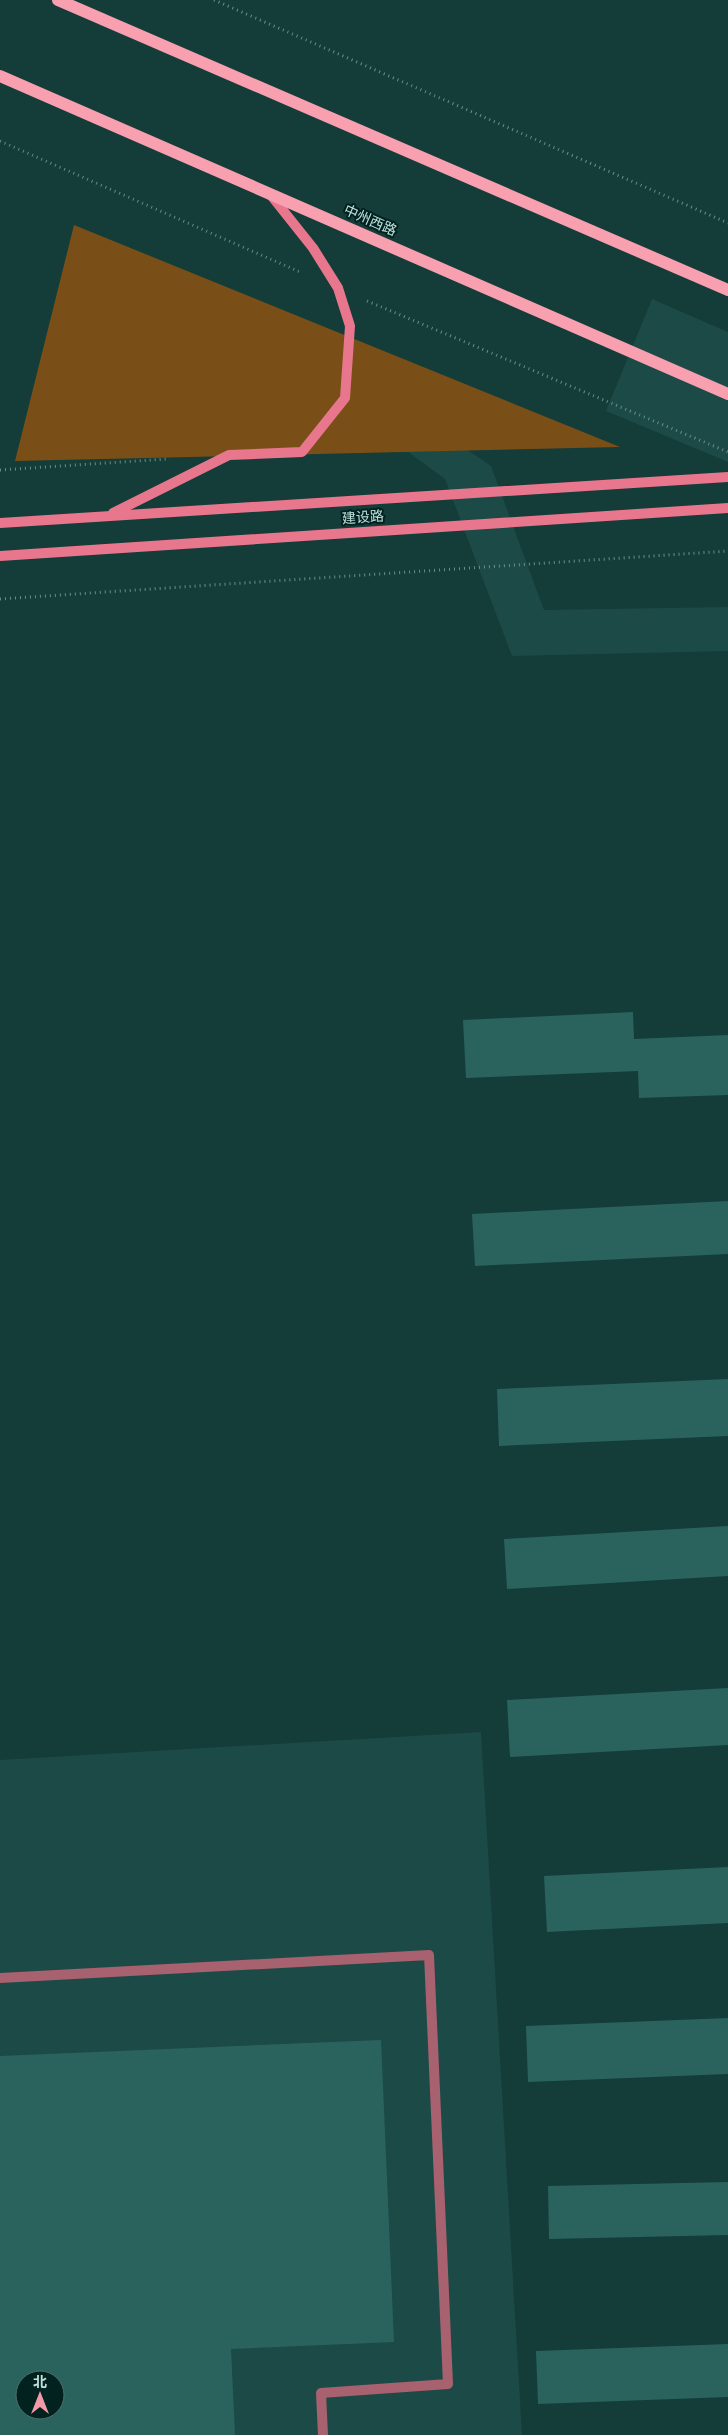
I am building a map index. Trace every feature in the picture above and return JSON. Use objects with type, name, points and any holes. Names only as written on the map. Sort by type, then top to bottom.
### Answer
[{"type":"main road","points":[[58,0],[728,290]]},
{"type":"main road","name":"中州西路","points":[[0,76],[728,394]]},
{"type":"street","points":[[109,515],[230,455],[302,452],[346,398],[350,326],[338,288],[313,248],[269,193]]},
{"type":"street","name":"建设路","points":[[0,523],[728,477]]},
{"type":"street","name":"建设路","points":[[0,556],[728,508]]},
{"type":"lane","points":[[0,1978],[429,1955],[448,2384],[321,2392],[323,2435]]},
{"type":"path","points":[[214,0],[728,223]]},
{"type":"path","points":[[0,470],[172,458]]},
{"type":"path","points":[[0,599],[728,551]]},
{"type":"shaded area","points":[[74,225],[620,447],[15,461]]},
{"type":"shaded area","points":[[652,299],[728,332],[728,462],[606,411]]},
{"type":"shaded area","points":[[276,319],[491,466],[544,610],[728,607],[728,651],[512,656],[445,479],[261,344]]},
{"type":"shaded area","points":[[481,1732],[522,2435],[0,2435],[0,1760]]},
{"type":"building","points":[[633,1012],[634,1039],[728,1035],[728,1095],[639,1098],[638,1071],[466,1078],[463,1020]]},
{"type":"building","points":[[728,1201],[728,1254],[475,1266],[472,1214]]},
{"type":"building","points":[[728,1379],[728,1436],[499,1446],[497,1389]]},
{"type":"building","points":[[728,1526],[728,1576],[507,1589],[504,1539]]},
{"type":"building","points":[[728,1688],[728,1745],[510,1757],[507,1700]]},
{"type":"building","points":[[728,1867],[728,1923],[547,1932],[544,1876]]},
{"type":"building","points":[[728,2018],[728,2074],[528,2082],[526,2026]]},
{"type":"building","points":[[381,2040],[394,2342],[231,2349],[235,2435],[0,2435],[0,2056]]},
{"type":"building","points":[[728,2182],[728,2235],[549,2239],[548,2186]]},
{"type":"building","points":[[728,2344],[728,2397],[538,2404],[536,2351]]}]
